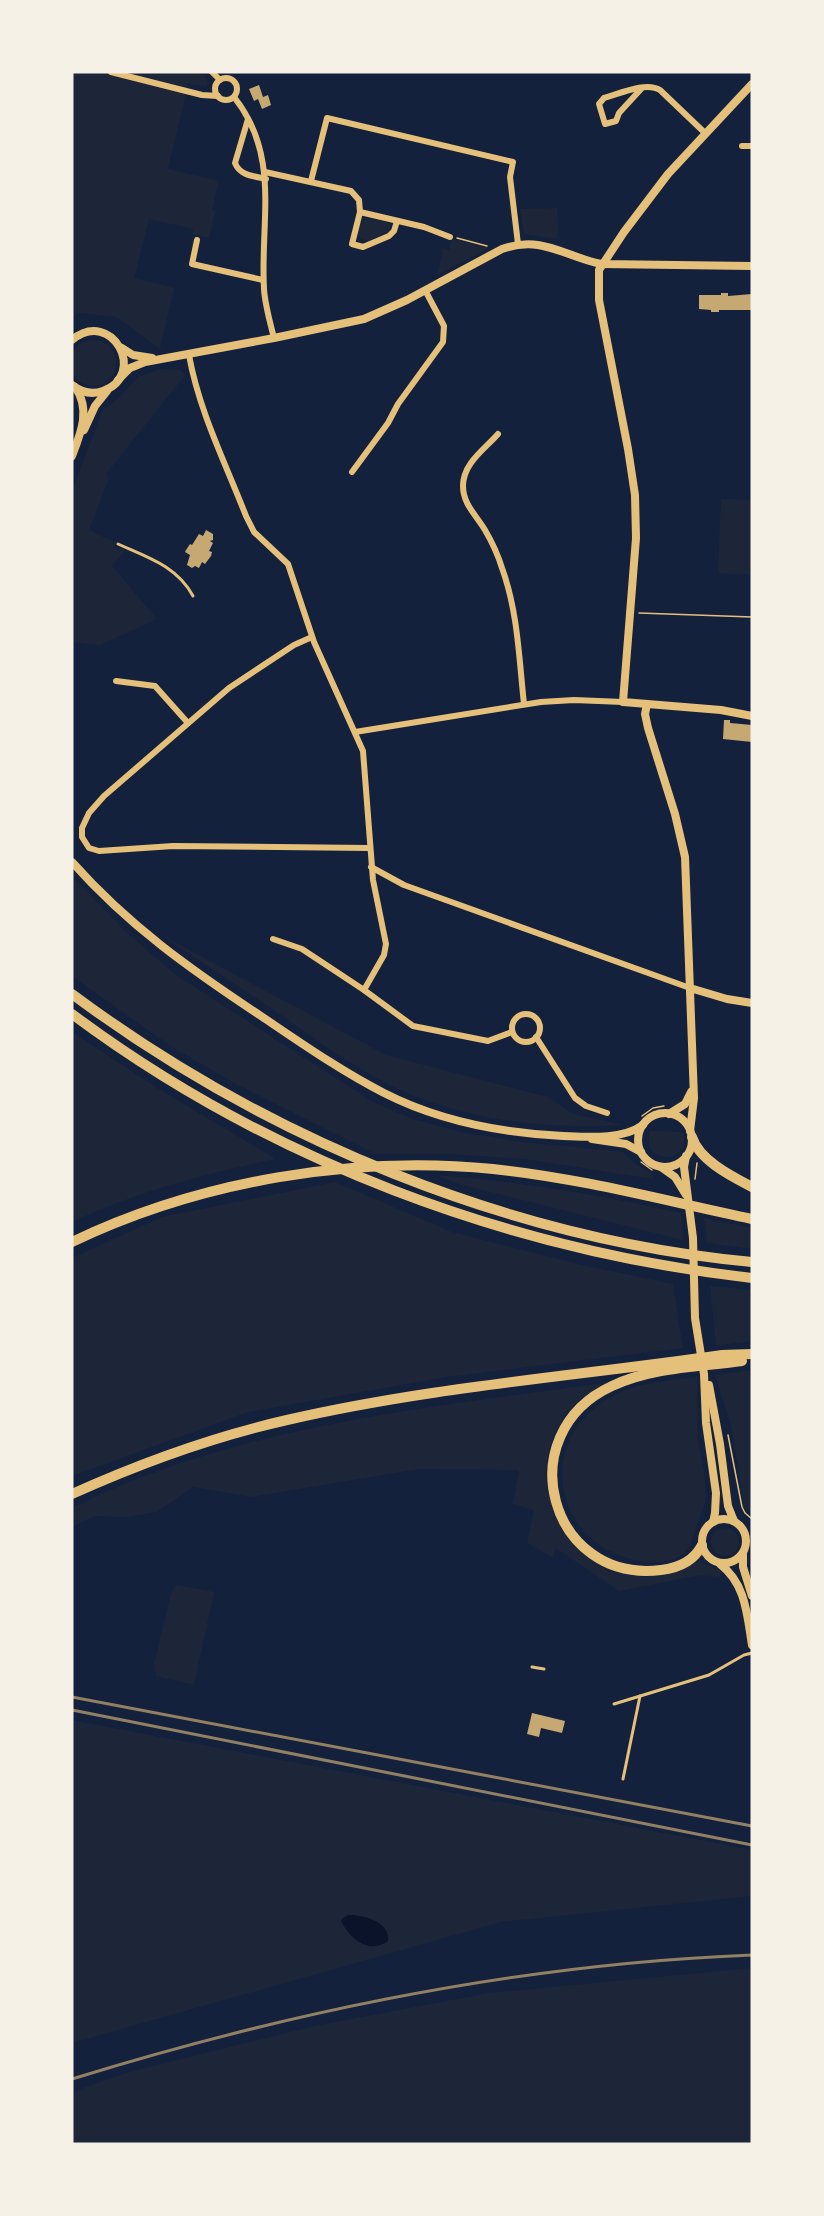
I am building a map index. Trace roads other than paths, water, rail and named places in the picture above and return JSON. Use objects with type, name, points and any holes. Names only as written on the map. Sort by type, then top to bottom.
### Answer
[{"type":"highway","points":[[72,994],[149,1048],[225,1094],[282,1124],[356,1158],[458,1196],[527,1218],[598,1236],[675,1251],[752,1262]]},
{"type":"highway","points":[[72,1014],[140,1061],[211,1104],[283,1142],[366,1179],[502,1227],[591,1251],[675,1267],[752,1278]]},
{"type":"highway","points":[[691,1134],[700,1153],[752,1187]]},
{"type":"highway","points":[[72,1242],[117,1222],[220,1189],[274,1179],[375,1167],[461,1166],[564,1179],[752,1219]]},
{"type":"highway","points":[[72,1494],[171,1454],[294,1418],[405,1398],[752,1354]]},
{"type":"highway","points":[[684,1364],[626,1380],[604,1389],[586,1402],[571,1418],[560,1437],[553,1458],[551,1479],[556,1502],[567,1526],[586,1548],[608,1563],[637,1571],[664,1570],[690,1560],[702,1545]]},
{"type":"main road","points":[[688,1201],[680,1183],[661,1166],[648,1161],[641,1152],[639,1137],[643,1125],[656,1115],[669,1114],[682,1119],[691,1134],[690,1149],[684,1167],[693,1238],[695,1318],[704,1374],[706,1423],[716,1493],[713,1522]]},
{"type":"main road","points":[[661,1166],[675,1165],[686,1156]]},
{"type":"main road","points":[[704,1374],[712,1399],[728,1506],[734,1521],[746,1535],[747,1545],[743,1554],[743,1567],[752,1596]]},
{"type":"main road","points":[[734,1521],[724,1519],[713,1522],[705,1531],[702,1545],[708,1557],[720,1563],[734,1576],[740,1587],[752,1645]]},
{"type":"main road","points":[[720,1563],[733,1562],[743,1554]]},
{"type":"street","points":[[111,72],[202,95],[218,96],[225,100],[234,97]]},
{"type":"street","points":[[212,72],[220,80]]},
{"type":"street","points":[[218,96],[215,88],[220,80],[227,78],[235,82],[237,89],[234,97]]},
{"type":"street","points":[[623,702],[636,538],[635,495],[599,300],[598,276],[601,264],[662,182],[752,84]]},
{"type":"street","points":[[642,88],[619,113],[616,121],[605,124],[599,104],[601,100],[642,88],[651,86],[656,87],[705,133]]},
{"type":"street","points":[[234,97],[258,143],[265,176],[263,280],[274,338]]},
{"type":"street","points":[[311,181],[327,118],[513,162],[510,177],[518,244]]},
{"type":"street","points":[[248,120],[235,163],[244,173],[311,181],[351,191],[359,200],[360,212],[352,244],[363,247],[392,234],[397,221]]},
{"type":"street","points":[[742,146],[752,146]]},
{"type":"street","points":[[360,212],[450,237]]},
{"type":"street","points":[[198,240],[192,264],[263,280]]},
{"type":"street","points":[[72,456],[95,406],[135,365],[364,319],[502,249],[518,244],[544,245],[601,264],[752,266]]},
{"type":"street","points":[[352,472],[443,342],[444,326],[425,290]]},
{"type":"street","points":[[72,340],[82,333],[95,331],[108,335],[133,355],[166,358]]},
{"type":"street","points":[[73,385],[93,393],[101,392],[115,383],[123,368],[124,360],[118,344]]},
{"type":"street","points":[[189,355],[205,415],[246,516],[254,532],[288,564],[312,636],[355,732],[363,757],[371,867],[386,944],[384,955],[364,990]]},
{"type":"street","points":[[73,385],[81,397],[84,409],[78,442]]},
{"type":"street","points":[[498,434],[469,466],[464,479],[464,492],[467,504],[492,542],[507,582],[515,616],[524,704]]},
{"type":"street","points":[[312,636],[249,674],[188,723],[100,800],[85,818],[81,833],[87,846],[99,851],[173,846],[369,848]]},
{"type":"street","points":[[116,681],[155,686],[188,723]]},
{"type":"street","points":[[355,732],[524,704],[564,700],[721,710],[752,716]]},
{"type":"street","points":[[646,704],[645,714],[648,728],[678,824],[685,857],[694,1101],[691,1134]]},
{"type":"street","points":[[72,862],[128,919],[182,964],[365,1083],[419,1108],[472,1124],[513,1132],[570,1136],[626,1144],[641,1152]]},
{"type":"street","points":[[371,867],[404,885],[690,988],[726,999],[752,1003]]},
{"type":"street","points":[[273,939],[302,949],[413,1026],[488,1041],[512,1032]]},
{"type":"street","points":[[528,1015],[533,1017],[539,1024],[536,1037],[524,1042],[516,1038],[512,1032],[512,1026],[516,1018],[528,1015]]},
{"type":"street","points":[[536,1037],[574,1098],[585,1106],[607,1113]]},
{"type":"street","points":[[669,1114],[684,1106],[690,1095],[692,1084]]},
{"type":"street","points":[[570,1136],[620,1134],[631,1132],[643,1125]]},
{"type":"lane","points":[[118,544],[168,567],[186,585],[193,596]]},
{"type":"lane","points":[[614,1704],[709,1675],[744,1655],[752,1653]]},
{"type":"lane","points":[[532,1667],[544,1669]]},
{"type":"lane","points":[[623,1779],[640,1696]]},
{"type":"railway","points":[[72,1697],[752,1826]]},
{"type":"railway","points":[[72,1710],[752,1845]]},
{"type":"railway","points":[[72,2079],[239,2032],[408,1995],[494,1980],[580,1969],[666,1960],[752,1955]]}]
